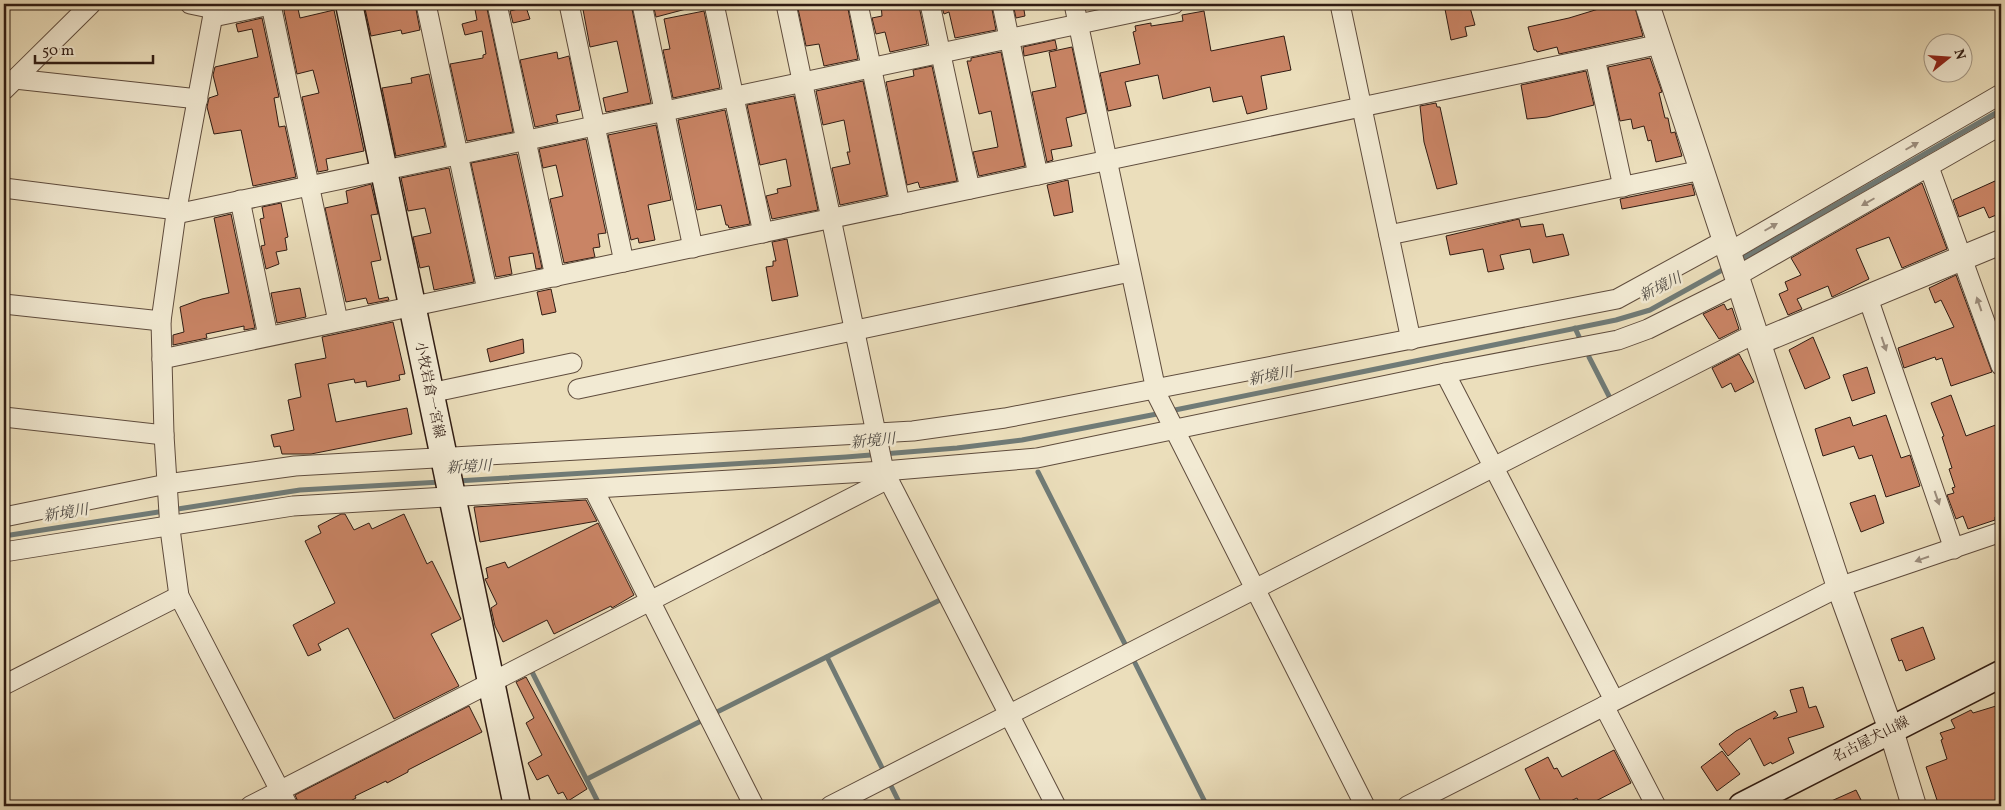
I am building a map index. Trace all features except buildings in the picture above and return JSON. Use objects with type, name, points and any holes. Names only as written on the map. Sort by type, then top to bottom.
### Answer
[{"type":"main road","name":"小牧岩倉一宮線","points":[[349,4],[382,170],[517,806]]},
{"type":"main road","name":"名古屋犬山線","points":[[1742,806],[2001,674]]},
{"type":"street","points":[[10,84],[91,4]]},
{"type":"street","points":[[190,4],[214,10],[273,4],[338,321]]},
{"type":"street","points":[[426,4],[487,290]]},
{"type":"street","points":[[497,4],[555,277]]},
{"type":"street","points":[[569,4],[624,262]]},
{"type":"street","points":[[642,4],[693,248]]},
{"type":"street","points":[[714,4],[763,233]]},
{"type":"street","points":[[786,4],[885,472],[1056,806]]},
{"type":"street","points":[[858,4],[900,204]]},
{"type":"street","points":[[930,4],[970,190]]},
{"type":"street","points":[[1002,4],[1038,175]]},
{"type":"street","points":[[1074,4],[1156,393],[1171,427],[1366,806]]},
{"type":"street","points":[[4,188],[176,212],[310,186],[1174,4]]},
{"type":"street","points":[[1340,4],[1411,340]]},
{"type":"street","points":[[1647,4],[1839,587],[1891,730],[1914,806]]},
{"type":"street","points":[[214,10],[176,212],[161,321],[168,508],[179,596],[284,799]]},
{"type":"street","points":[[162,358],[1661,44]]},
{"type":"street","points":[[1595,58],[1623,187]]},
{"type":"street","points":[[10,84],[198,99]]},
{"type":"street","points":[[4,552],[168,508],[296,466],[444,460],[876,435],[913,431],[1156,393],[1617,299],[1727,245],[2001,94]]},
{"type":"street","points":[[4,517],[168,508],[293,506],[451,494],[594,490],[885,472],[1037,458],[1171,427],[1618,340],[1648,329],[1739,280],[2001,125]]},
{"type":"street","points":[[1929,167],[2001,366]]},
{"type":"street","points":[[1389,235],[1702,170]]},
{"type":"street","points":[[240,200],[268,336]]},
{"type":"street","points":[[830,806],[1254,588],[1494,467],[1758,338],[1868,298],[2001,242]]},
{"type":"street","points":[[578,389],[1130,272]]},
{"type":"street","points":[[1868,298],[1954,549]]},
{"type":"street","points":[[4,304],[161,321]]},
{"type":"street","points":[[430,393],[572,363]]},
{"type":"street","points":[[1445,373],[1494,467],[1609,703],[1656,806]]},
{"type":"street","points":[[4,417],[164,436]]},
{"type":"street","points":[[250,806],[284,799],[492,684],[650,601],[885,472]]},
{"type":"street","points":[[594,490],[754,806]]},
{"type":"street","points":[[1407,806],[1839,587],[2001,532]]},
{"type":"street","points":[[4,685],[179,596]]},
{"type":"waterway","name":"新境川","points":[[1740,260],[2001,110]]},
{"type":"waterway","name":"新境川","points":[[1170,411],[1616,320],[1650,310],[1724,269]]},
{"type":"waterway","points":[[1575,328],[1581,341]]},
{"type":"waterway","points":[[1589,357],[1611,400]]},
{"type":"waterway","name":"新境川","points":[[457,481],[846,457],[957,448],[1022,440],[1162,413]]},
{"type":"waterway","points":[[1038,472],[1128,650]]},
{"type":"waterway","name":"新境川","points":[[4,536],[300,490],[441,482]]},
{"type":"waterway","points":[[715,713],[942,599]]},
{"type":"waterway","points":[[827,657],[901,806]]},
{"type":"waterway","points":[[1132,657],[1207,806]]},
{"type":"waterway","points":[[529,666],[600,806]]},
{"type":"waterway","points":[[587,779],[703,720]]}]
